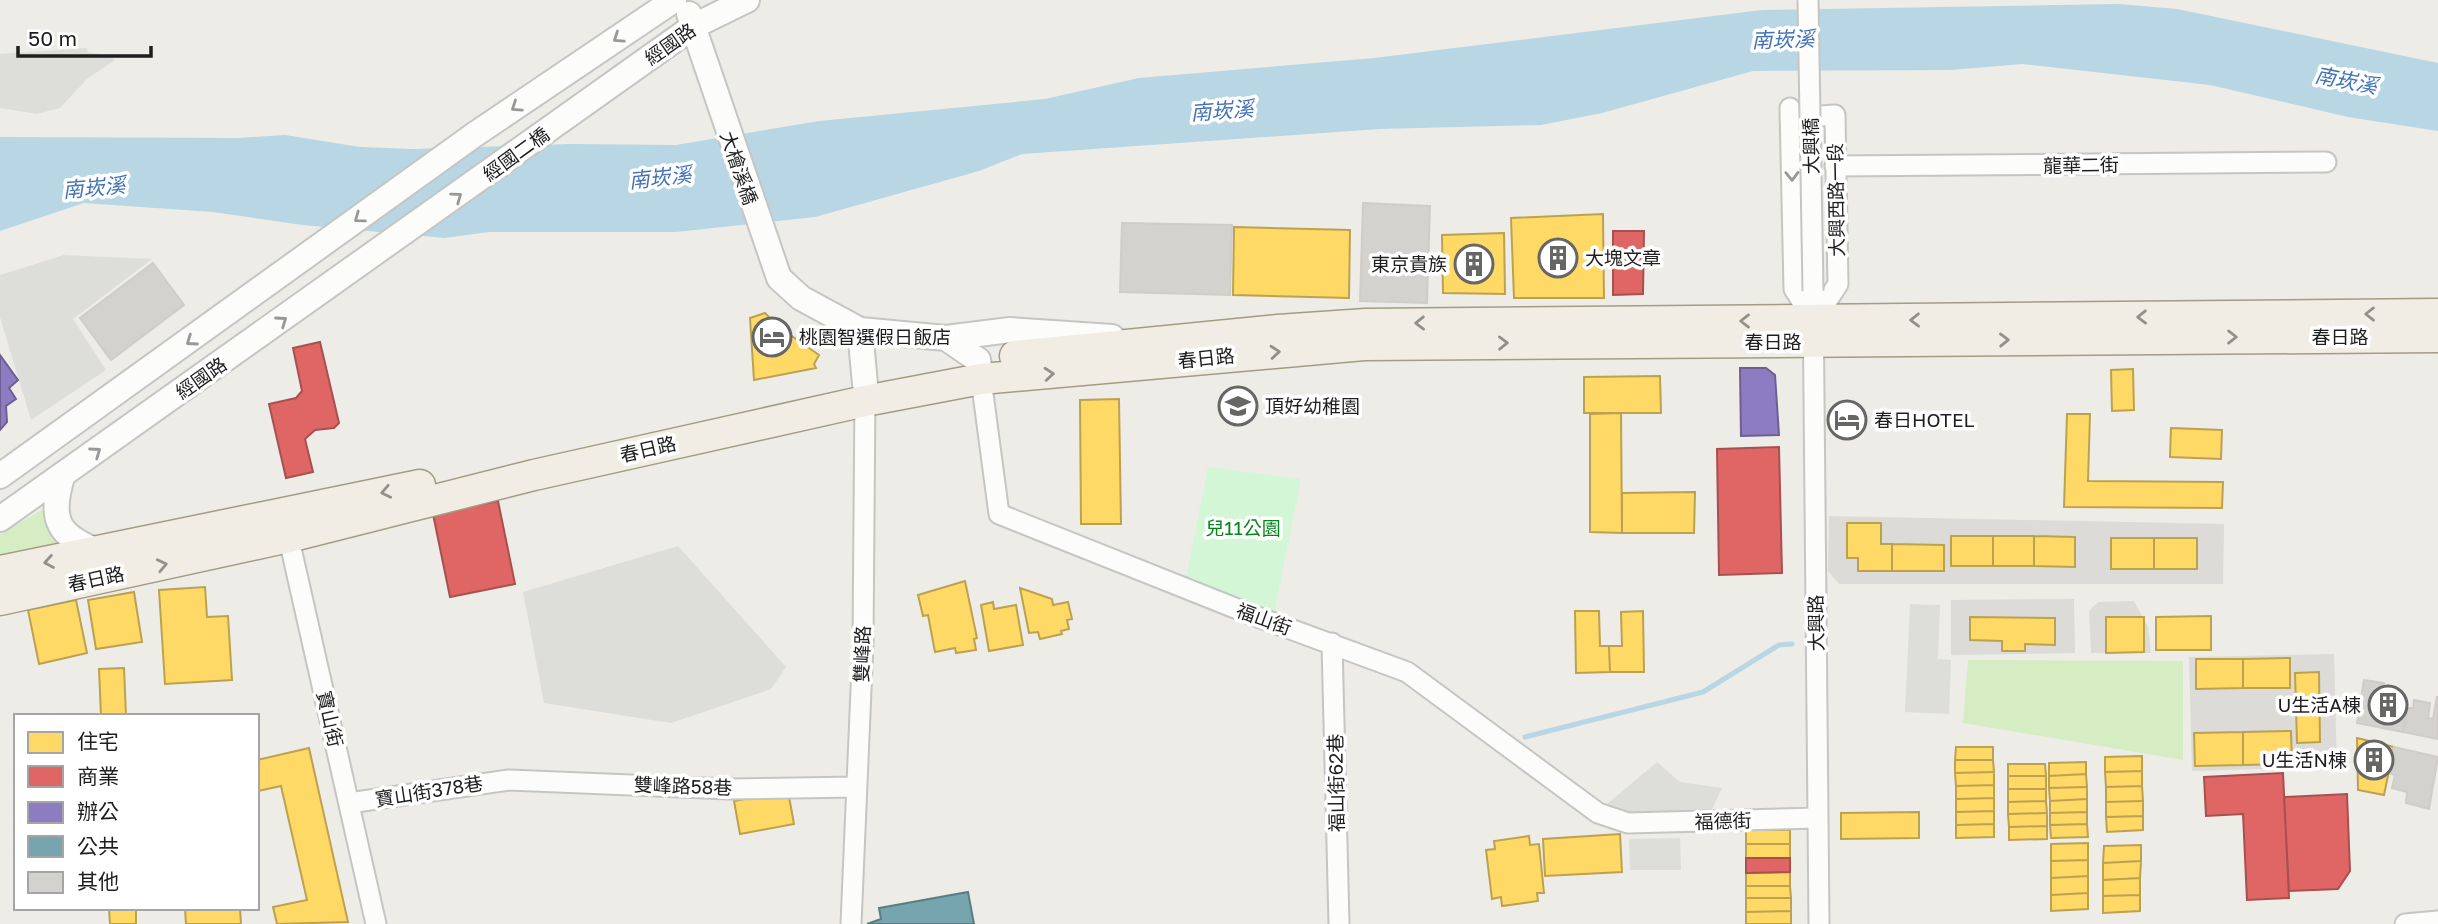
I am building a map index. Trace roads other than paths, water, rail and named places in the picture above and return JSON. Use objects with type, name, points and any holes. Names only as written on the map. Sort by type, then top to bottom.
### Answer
[{"type":"main road","name":"春日路","points":[[980,369],[1364,345],[2438,314]]},
{"type":"main road","name":"春日路","points":[[0,600],[286,526],[865,392],[980,369],[1169,341],[1366,324],[1814,332],[2438,337]]},
{"type":"main road","name":"春日路","points":[[0,570],[100,552],[286,526]]},
{"type":"street","name":"經國路","points":[[474,135],[674,0]]},
{"type":"street","name":"大檜溪橋","points":[[682,0],[694,26],[762,236],[779,278],[801,298],[860,330]]},
{"type":"street","name":"經國路","points":[[632,71],[694,26],[747,0]]},
{"type":"street","name":"大興橋","points":[[1808,0],[1814,332]]},
{"type":"street","name":"經國二橋","points":[[401,236],[632,71]]},
{"type":"street","name":"大興西路一段","points":[[1790,113],[1835,116],[1838,284],[1814,332],[1794,289],[1790,113]]},
{"type":"street","name":"經國二橋","points":[[325,243],[474,135]]},
{"type":"street","name":"龍華二街","points":[[1836,166],[2326,162]]},
{"type":"street","name":"經國路","points":[[0,519],[401,236]]},
{"type":"street","name":"經國路","points":[[0,476],[325,243]]},
{"type":"street","points":[[865,392],[860,330],[946,338],[1010,330],[1169,341]]},
{"type":"street","name":"大興路","points":[[1814,332],[1819,924]]},
{"type":"street","points":[[946,338],[980,369]]},
{"type":"street","name":"福山街","points":[[980,369],[999,514],[1255,616],[1407,672],[1598,813],[1628,823]]},
{"type":"street","name":"雙峰路","points":[[851,924],[863,643],[865,392]]},
{"type":"street","points":[[62,477],[55,499],[59,525],[71,541],[100,552]]},
{"type":"street","name":"寶山街","points":[[286,526],[376,924]]},
{"type":"street","name":"福山街62巷","points":[[1332,643],[1339,924]]},
{"type":"street","name":"雙峰路58巷","points":[[509,779],[728,789],[857,787]]},
{"type":"street","name":"寶山街378巷","points":[[349,803],[509,779]]},
{"type":"street","name":"福德街","points":[[1628,823],[1818,818]]},
{"type":"street","points":[[2405,924],[2438,921]]},
{"type":"water","name":"南崁溪","points":[[2118,4],[2177,9],[2438,63],[2438,131],[2348,117],[2210,85],[2022,64],[1950,70],[1753,71],[1602,113],[1541,125],[1379,129],[1022,154],[979,171],[815,217],[676,232],[489,232],[444,238],[303,225],[213,212],[84,203],[0,231],[0,137],[237,138],[285,135],[360,147],[414,149],[571,144],[676,145],[819,121],[1045,99],[1139,78],[1374,58],[1762,10]]},
{"type":"waterway","points":[[1525,737],[1703,692],[1779,645],[1792,644]]},
{"type":"place","name":"大塊文章","points":[[1558,258]]},
{"type":"place","name":"東京貴族","points":[[1474,264]]},
{"type":"place","name":"桃園智選假日飯店","points":[[772,337]]},
{"type":"place","name":"頂好幼稚園","points":[[1238,406]]},
{"type":"place","name":"春日HOTEL","points":[[1847,420]]},
{"type":"place","name":"U生活A棟","points":[[2388,705]]},
{"type":"place","name":"U生活N棟","points":[[2374,760]]},
{"type":"park label","name":"兒11公園","points":[[1243,528]]}]
